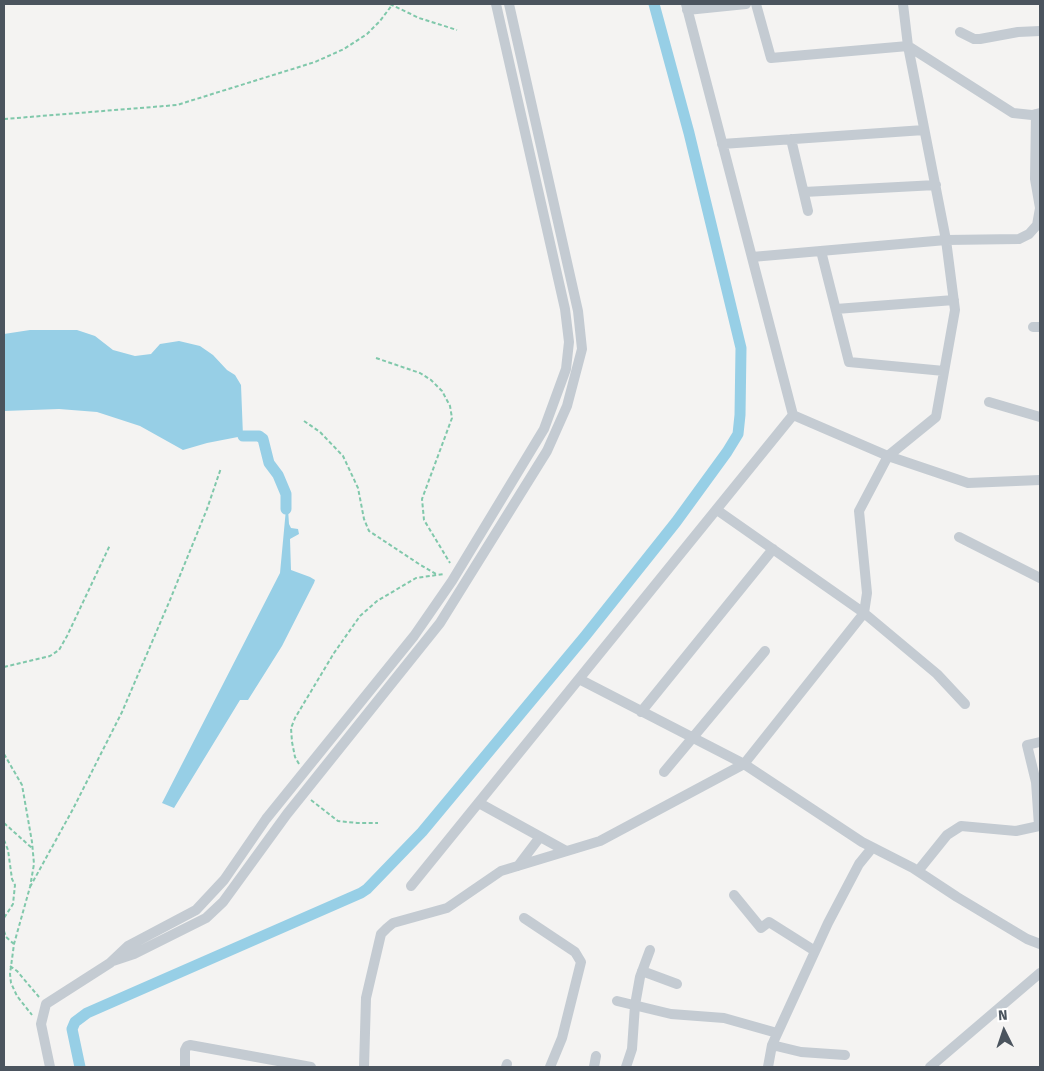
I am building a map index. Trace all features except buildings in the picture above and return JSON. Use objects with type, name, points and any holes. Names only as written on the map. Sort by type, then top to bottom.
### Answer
[{"type":"street","points":[[50,1067],[40,1024],[46,1004],[110,963],[128,946],[196,910],[224,880],[266,819],[414,636],[456,574],[544,429],[566,369],[569,342],[565,309],[496,4]]},
{"type":"street","points":[[110,963],[134,954],[206,918],[223,902],[303,794],[440,623],[547,451],[567,406],[582,349],[578,311],[509,4]]},
{"type":"street","points":[[746,4],[686,7],[793,415]]},
{"type":"street","points":[[752,257],[946,240],[1019,239],[1029,234],[1037,225],[1040,208],[1035,179],[1038,114],[1013,113],[908,46],[771,58],[756,4]]},
{"type":"street","points":[[364,1067],[366,998],[381,934],[394,923],[447,908],[501,871],[600,841],[744,764],[864,613],[867,593],[859,511],[888,456],[936,417],[956,310],[946,240],[908,46],[903,4]]},
{"type":"street","points":[[960,32],[974,39],[980,39],[1040,30]]},
{"type":"street","points":[[722,144],[924,130]]},
{"type":"street","points":[[791,139],[808,210]]},
{"type":"street","points":[[804,192],[936,186]]},
{"type":"street","points":[[821,251],[849,362],[944,371]]},
{"type":"street","points":[[558,277],[570,275]]},
{"type":"street","points":[[836,309],[954,300]]},
{"type":"street","points":[[989,402],[1040,417]]},
{"type":"street","points":[[793,415],[888,456],[968,483],[1040,480]]},
{"type":"street","points":[[411,886],[793,415]]},
{"type":"street","points":[[717,510],[864,613],[937,674],[965,704]]},
{"type":"street","points":[[959,537],[1040,578]]},
{"type":"street","points":[[642,712],[773,549]]},
{"type":"street","points":[[456,574],[467,580]]},
{"type":"street","points":[[664,772],[765,651]]},
{"type":"street","points":[[579,679],[744,764],[862,842],[918,871],[1027,939],[1040,944]]},
{"type":"street","points":[[918,871],[947,835],[961,826],[1016,831],[1039,826],[1036,782],[1027,745],[1040,742]]},
{"type":"street","points":[[304,773],[314,780]]},
{"type":"street","points":[[479,803],[566,852]]},
{"type":"street","points":[[518,866],[540,837]]},
{"type":"street","points":[[768,1067],[772,1045],[815,951],[859,864],[872,848]]},
{"type":"street","points":[[734,896],[761,928],[769,922],[815,951]]},
{"type":"street","points":[[524,918],[575,952],[581,962],[562,1038],[550,1067]]},
{"type":"street","points":[[626,1067],[632,1050],[635,1006],[642,971],[650,950]]},
{"type":"street","points":[[642,971],[677,984]]},
{"type":"street","points":[[930,1067],[1040,973]]},
{"type":"street","points":[[617,1001],[671,1014],[724,1018],[777,1033]]},
{"type":"street","points":[[185,1067],[185,1050],[190,1044],[311,1067]]},
{"type":"street","points":[[772,1045],[801,1052],[846,1054]]},
{"type":"street","points":[[594,1067],[596,1056]]},
{"type":"path","points":[[4,119],[177,105],[315,62],[367,34],[380,21],[391,4],[419,18],[457,30]]},
{"type":"path","points":[[376,358],[420,373],[431,380],[442,391],[450,406],[452,418],[448,433],[426,485],[422,504],[424,520],[456,574]]},
{"type":"path","points":[[304,421],[320,432],[342,456],[358,488],[364,519],[369,531],[436,574]]},
{"type":"path","points":[[30,887],[73,809],[122,712],[174,591],[207,509],[221,468]]},
{"type":"path","points":[[4,668],[50,656],[59,650],[110,544]]},
{"type":"path","points":[[304,773],[295,757],[291,728],[295,718],[334,653],[360,616],[378,601],[416,578],[436,574],[456,574]]},
{"type":"path","points":[[4,754],[22,785],[34,864],[30,887],[14,944],[10,966],[11,983],[17,996],[40,1024]]},
{"type":"path","points":[[303,794],[338,821],[358,824],[378,823]]},
{"type":"path","points":[[4,823],[32,850]]},
{"type":"path","points":[[4,840],[8,850],[12,879],[15,885],[13,904],[4,918]]},
{"type":"path","points":[[4,931],[6,937],[14,944]]},
{"type":"path","points":[[10,966],[46,1004]]},
{"type":"water","points":[[30,330],[77,330],[95,336],[113,350],[135,356],[151,354],[160,344],[179,341],[200,346],[235,375],[241,385],[243,436],[183,450],[140,426],[97,412],[59,409],[4,411],[4,334]]},
{"type":"water","points":[[286,509],[288,509],[291,528],[298,529],[299,534],[290,539],[291,570],[310,577],[315,580],[314,583],[282,646],[248,700],[240,700],[174,808],[162,803],[280,573]]},
{"type":"waterway","points":[[80,1067],[72,1029],[75,1022],[87,1013],[367,889],[422,832],[586,635],[676,522],[738,434],[741,348],[689,133],[654,4]]},
{"type":"waterway","points":[[243,436],[259,436],[263,439],[269,463],[278,475],[286,494],[286,509]]}]
